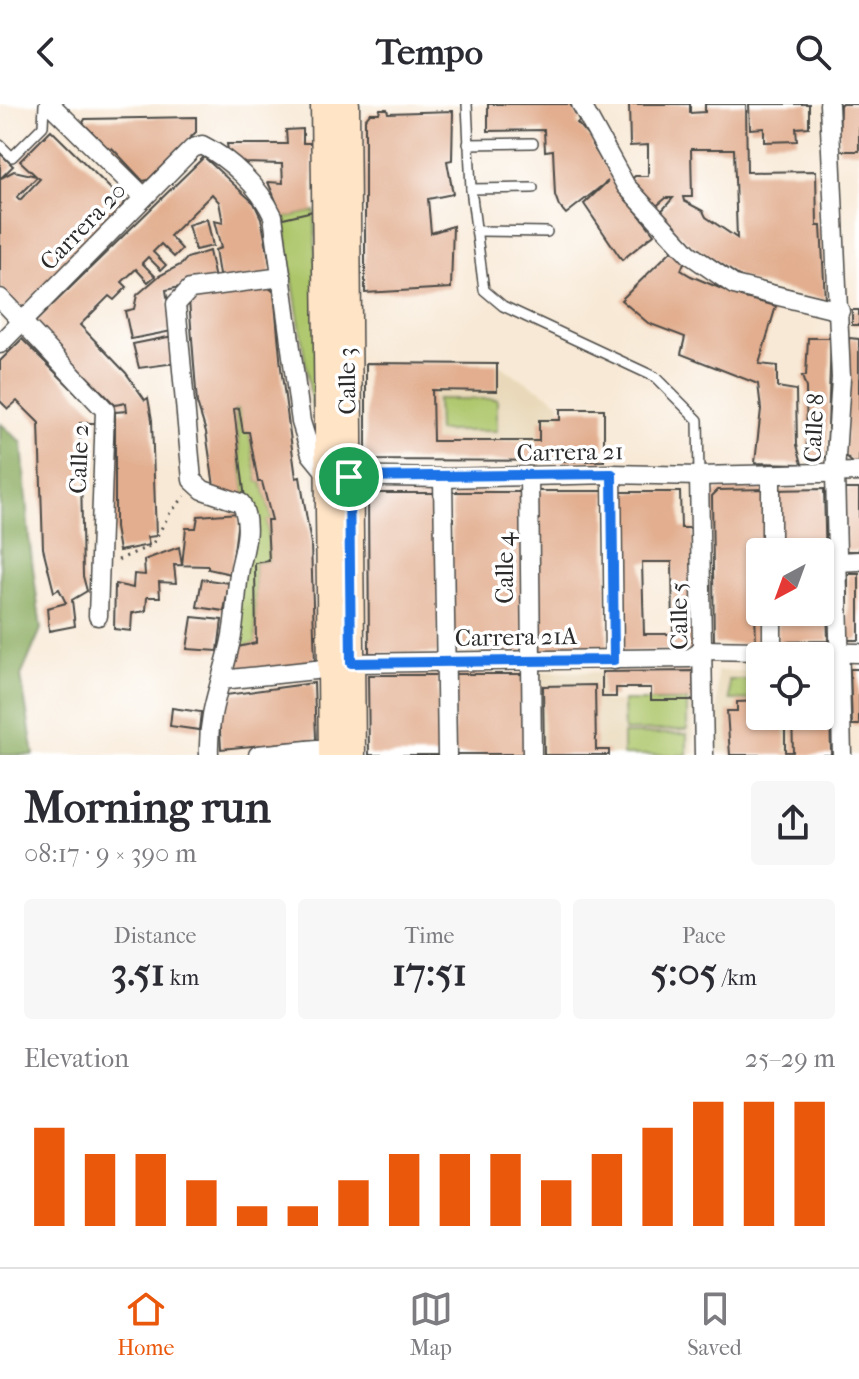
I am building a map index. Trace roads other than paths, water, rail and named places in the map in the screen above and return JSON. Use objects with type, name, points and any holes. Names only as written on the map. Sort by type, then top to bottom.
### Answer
[{"type":"street","points":[[50,104],[144,197]]},
{"type":"street","points":[[308,104],[321,119],[325,133]]},
{"type":"street","name":"Calle 3","points":[[324,104],[339,477]]},
{"type":"street","name":"Calle 3","points":[[346,104],[339,477],[341,665],[352,755]]},
{"type":"street","points":[[581,104],[626,186],[689,254],[734,285],[840,311]]},
{"type":"street","name":"Calle 8","points":[[829,104],[840,311],[841,378],[835,473],[837,562],[850,653],[842,755]]},
{"type":"street","name":"Carrera 20","points":[[0,344],[193,148],[202,145]]},
{"type":"street","name":"Calle 3","points":[[202,145],[214,151],[264,196],[273,216],[301,422],[311,454],[339,477]]},
{"type":"street","points":[[209,755],[211,712],[232,635],[247,529],[241,503],[196,486],[192,480],[176,304],[190,289],[282,277]]},
{"type":"street","name":"Calle 2","points":[[0,298],[105,410],[98,616]]},
{"type":"street","name":"Carrera 21","points":[[339,477],[699,476],[859,472]]},
{"type":"street","points":[[612,474],[614,660]]},
{"type":"street","points":[[771,474],[771,538]]},
{"type":"street","name":"Calle 4","points":[[529,476],[532,755]]},
{"type":"street","name":"Calle 5","points":[[699,476],[704,755]]},
{"type":"street","points":[[443,478],[447,755]]},
{"type":"street","points":[[837,562],[859,561]]},
{"type":"street","name":"Carrera 21A","points":[[222,680],[341,665],[690,658],[704,650],[746,651]]},
{"type":"street","name":"Calle 3","points":[[330,755],[341,665]]},
{"type":"street","points":[[258,755],[317,749],[330,755]]},
{"type":"lane","points":[[0,145],[12,157],[43,126],[44,104]]},
{"type":"lane","points":[[467,104],[471,189],[484,290],[503,306],[655,377],[698,420],[699,476]]},
{"type":"lane","points":[[468,144],[533,143]]},
{"type":"lane","points":[[471,189],[533,188]]},
{"type":"lane","points":[[478,231],[547,232]]}]
